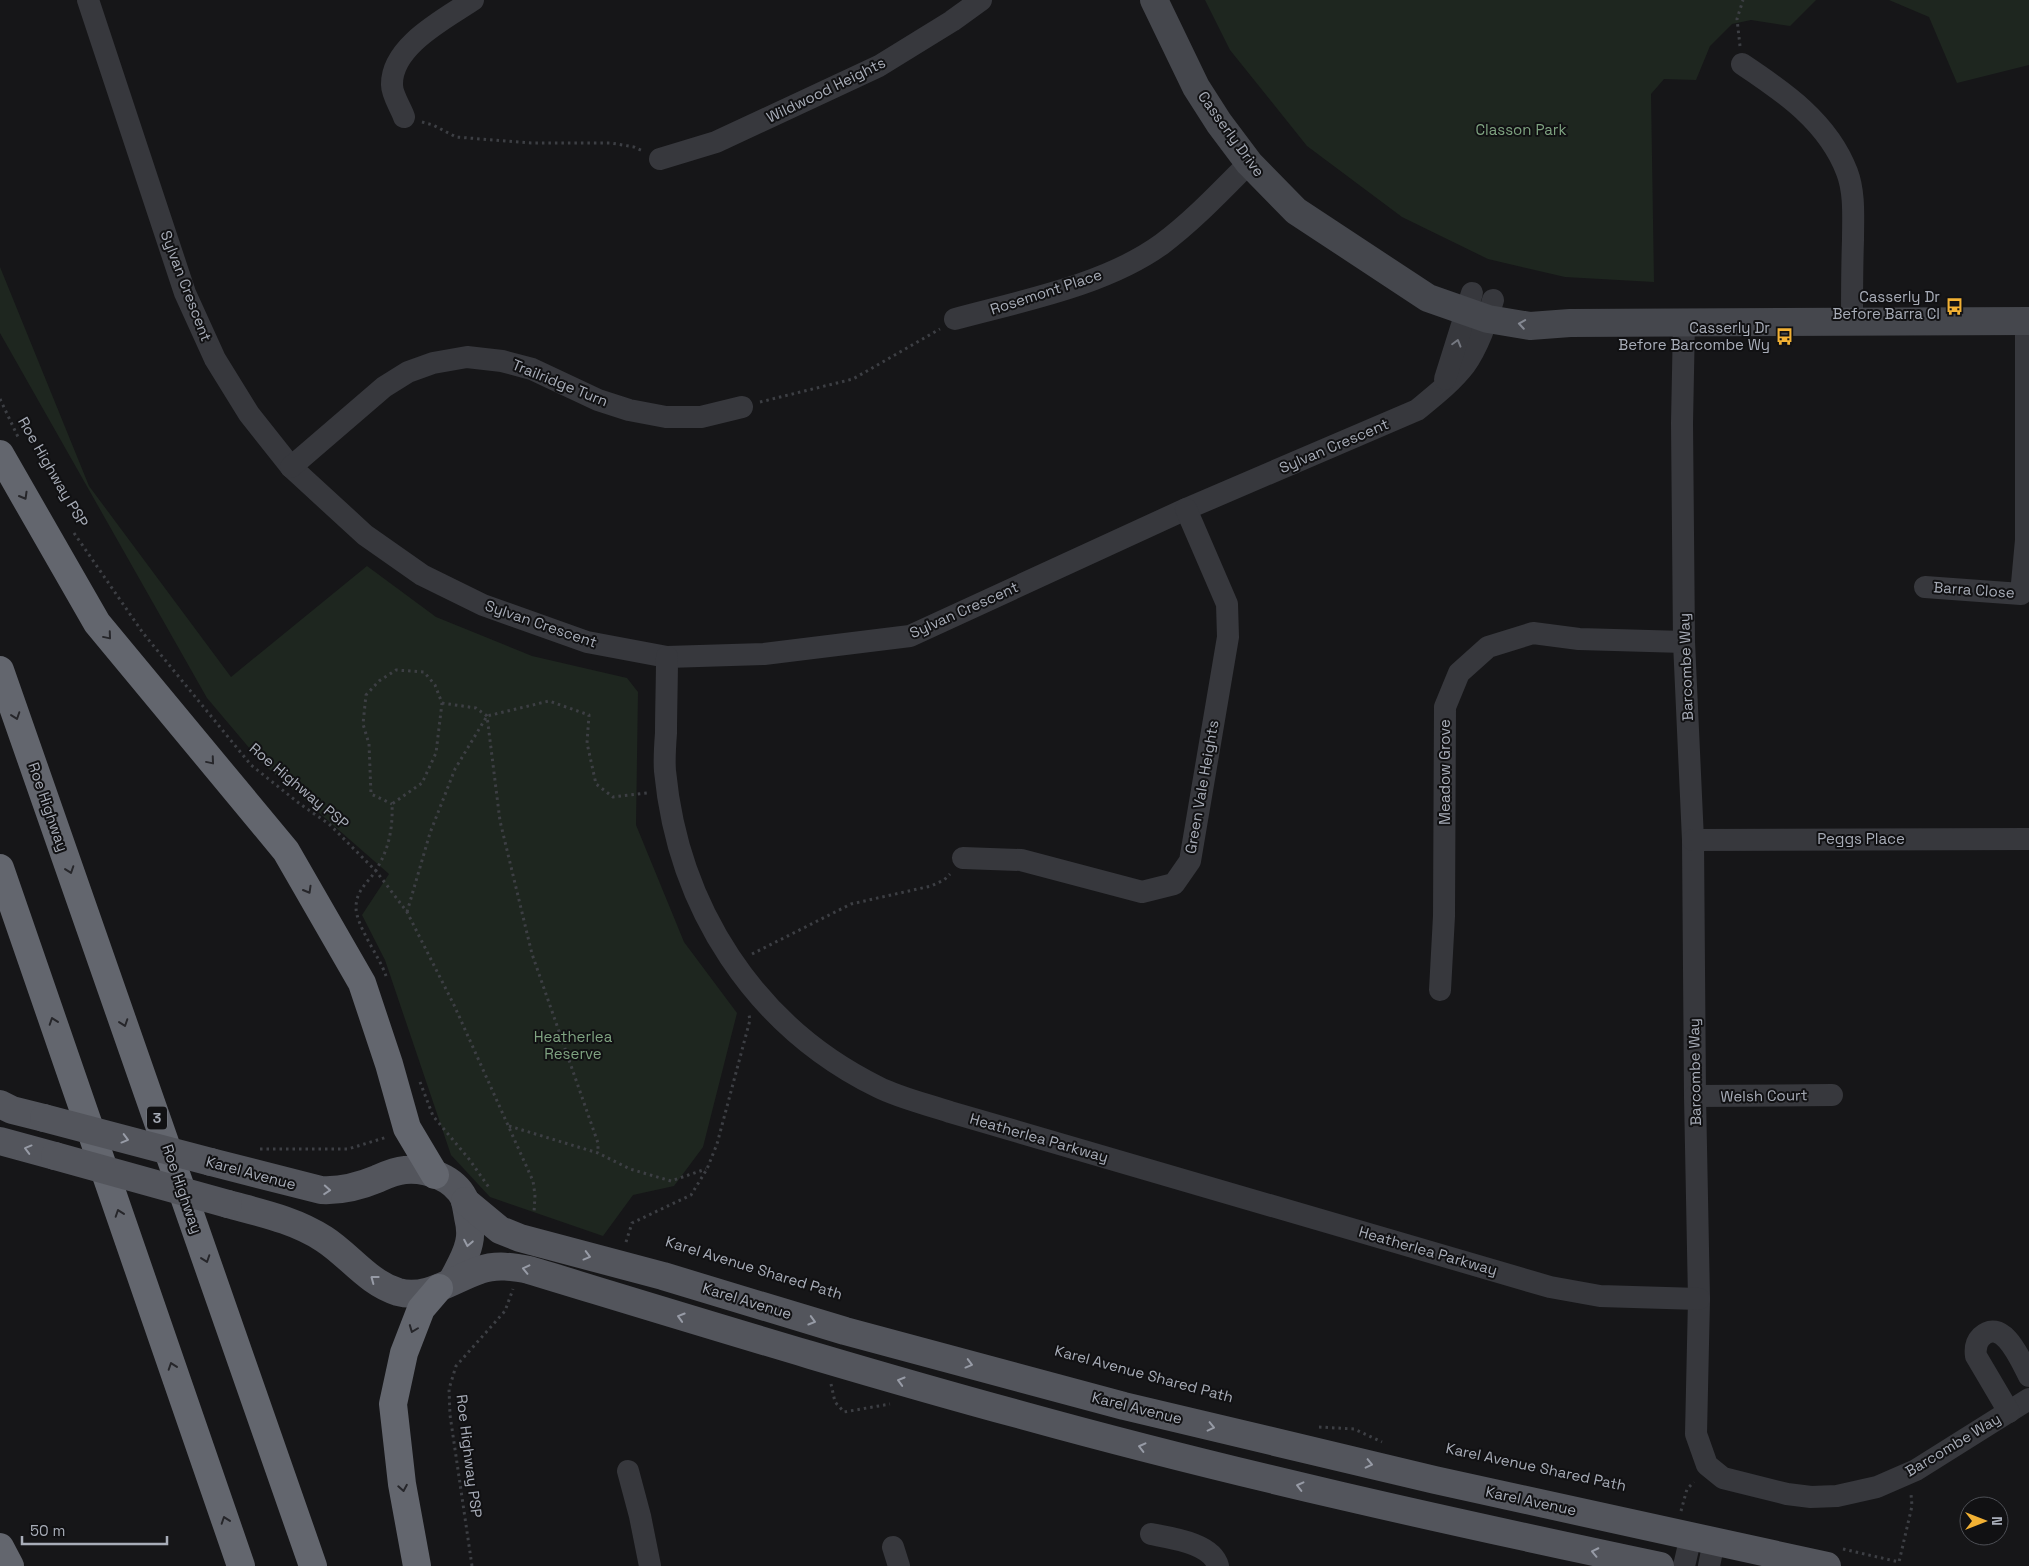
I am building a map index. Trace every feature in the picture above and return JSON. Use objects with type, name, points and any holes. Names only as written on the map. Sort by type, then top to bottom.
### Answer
[{"type":"highway","points":[[10,448],[97,623],[286,851],[362,983],[389,1064],[407,1128],[436,1175]]},
{"type":"highway","name":"Roe Highway","points":[[0,670],[313,1566]]},
{"type":"highway","points":[[0,868],[241,1566]]},
{"type":"highway","points":[[418,1566],[402,1484],[393,1404],[404,1353],[421,1309],[445,1285]]},
{"type":"highway","points":[[0,1547],[10,1566]]},
{"type":"main road","name":"Karel Avenue","points":[[0,1104],[44,1118],[321,1190],[345,1189],[376,1180],[392,1172],[407,1170],[436,1175],[452,1183],[465,1201],[500,1230],[520,1238],[663,1276],[845,1331],[1124,1406],[1329,1455],[1697,1534],[1831,1557]]},
{"type":"main road","points":[[0,1141],[297,1224],[324,1239],[378,1284],[397,1292],[410,1294],[445,1285],[482,1269],[511,1266],[1035,1419],[1345,1498],[1660,1566]]},
{"type":"main road","name":"Karel Avenue","points":[[445,1285],[462,1263],[469,1243],[470,1228],[465,1201]]},
{"type":"main road","points":[[1329,1455],[1323,1462],[1326,1476],[1418,1499],[1449,1520]]},
{"type":"street","name":"Sylvan Crescent","points":[[88,0],[185,293],[215,359],[249,414],[292,467],[365,535],[431,579],[483,605],[587,642],[667,657],[764,654],[910,636],[1186,509],[1417,410],[1442,390],[1466,364],[1480,306]]},
{"type":"street","points":[[404,117],[392,86],[398,60],[418,37],[473,0]]},
{"type":"street","name":"Wildwood Heights","points":[[660,158],[716,142],[879,66],[952,22],[981,0]]},
{"type":"street","name":"Casserly Drive","points":[[1154,0],[1196,87],[1219,123],[1249,163],[1296,211],[1391,274],[1430,279],[1480,306],[1533,307],[1570,323],[2027,321]]},
{"type":"street","points":[[1742,64],[1807,112],[1837,151],[1848,174],[1853,201],[1852,321]]},
{"type":"street","name":"Rosemont Place","points":[[955,320],[1087,282],[1140,258],[1185,225],[1249,163]]},
{"type":"street","name":"Barra Close","points":[[1925,586],[2021,594],[2026,540],[2027,321]]},
{"type":"street","name":"Barcombe Way","points":[[1684,322],[1682,423],[1684,642],[1693,840],[1699,1299],[1696,1434],[1707,1465],[1724,1478],[1788,1494],[1811,1497],[1837,1496],[1877,1487],[1916,1470],[1992,1420],[2029,1399]]},
{"type":"street","name":"Trailridge Turn","points":[[292,467],[384,387],[408,372],[433,363],[467,357],[502,360],[532,369],[598,400],[638,412],[666,417],[701,417],[742,407]]},
{"type":"street","name":"Green Vale Heights","points":[[963,858],[1021,860],[1142,892],[1174,884],[1190,861],[1228,637],[1226,604],[1186,509]]},
{"type":"street","name":"Meadow Grove","points":[[1440,990],[1444,916],[1445,707],[1459,673],[1488,647],[1533,633],[1579,639],[1684,642]]},
{"type":"street","name":"Heatherlea Parkway","points":[[667,657],[665,769],[674,831],[693,889],[733,964],[770,1009],[820,1053],[879,1087],[932,1106],[1550,1287],[1600,1296],[1699,1299]]},
{"type":"street","name":"Peggs Place","points":[[1693,840],[2029,839]]},
{"type":"street","name":"Welsh Court","points":[[1695,1096],[1832,1095]]},
{"type":"street","points":[[2009,1412],[1976,1356],[1979,1339],[1983,1335],[1994,1332],[2004,1335],[2029,1376]]},
{"type":"street","points":[[628,1471],[640,1516],[650,1566]]},
{"type":"street","points":[[1151,1534],[1197,1544],[1217,1560],[1218,1566]]},
{"type":"street","points":[[1684,1566],[1697,1534]]},
{"type":"path","points":[[1742,64],[1737,19],[1743,0]]},
{"type":"path","points":[[404,117],[433,125],[456,137],[531,143],[611,143],[634,146],[660,158]]},
{"type":"path","points":[[742,407],[853,379],[955,320]]},
{"type":"path","name":"Roe Highway PSP","points":[[0,399],[10,448]]},
{"type":"path","name":"Roe Highway PSP","points":[[73,532],[143,633],[251,765],[300,804],[329,824],[376,871],[407,912],[454,1005],[533,1181],[535,1196],[534,1213]]},
{"type":"path","points":[[396,670],[424,672],[436,685],[442,703],[436,753],[422,783],[392,804],[371,794],[369,744],[362,724],[366,696],[379,681],[396,670]]},
{"type":"path","points":[[407,912],[430,833],[455,769],[487,716],[549,701],[589,716],[587,743],[596,784],[613,797],[668,790]]},
{"type":"path","points":[[442,703],[476,708],[487,716],[500,821],[515,876],[532,954],[598,1143],[598,1153]]},
{"type":"path","points":[[376,871],[387,850],[392,829],[392,804]]},
{"type":"path","points":[[733,964],[851,904],[915,891],[937,884],[944,880],[963,858]]},
{"type":"path","points":[[626,1243],[632,1223],[691,1195],[707,1169],[717,1144],[750,1020],[748,1012]]},
{"type":"path","points":[[253,1149],[348,1149],[383,1139],[433,1116],[469,1158],[493,1195]]},
{"type":"path","points":[[508,1126],[598,1153],[630,1170],[671,1181],[707,1169]]},
{"type":"path","points":[[616,1240],[635,1245]]},
{"type":"path","name":"Roe Highway PSP","points":[[472,1566],[450,1416],[449,1389],[456,1366],[505,1311],[515,1281]]},
{"type":"path","points":[[1316,1427],[1354,1429],[1384,1443]]},
{"type":"path","points":[[1697,1534],[1686,1489],[1699,1477],[1707,1465]]},
{"type":"path","points":[[1831,1557],[1899,1562],[1912,1506],[1910,1489],[1904,1476]]},
{"type":"path","points":[[1672,1510],[1697,1534]]},
{"type":"green space","name":"Classon Park","points":[[1205,0],[1816,0],[1790,26],[1751,20],[1732,24],[1710,46],[1696,80],[1664,79],[1651,94],[1654,282],[1565,277],[1488,259],[1402,217],[1307,146],[1230,50]]},
{"type":"green space","points":[[1889,0],[2029,0],[2029,65],[1957,83],[1929,17]]},
{"type":"green space","name":"Heatherlea Reserve","points":[[0,267],[89,486],[231,677],[367,566],[436,617],[532,656],[627,678],[638,692],[636,825],[684,942],[737,1013],[703,1147],[674,1186],[633,1195],[603,1236],[490,1197],[451,1155],[385,960],[362,915],[389,874],[261,762],[207,698],[0,333]]},
{"type":"place","name":"Casserly Dr Before Barra Cl","points":[[1954,306]]},
{"type":"place","name":"Casserly Dr Before Barcombe Wy","points":[[1784,337]]}]
